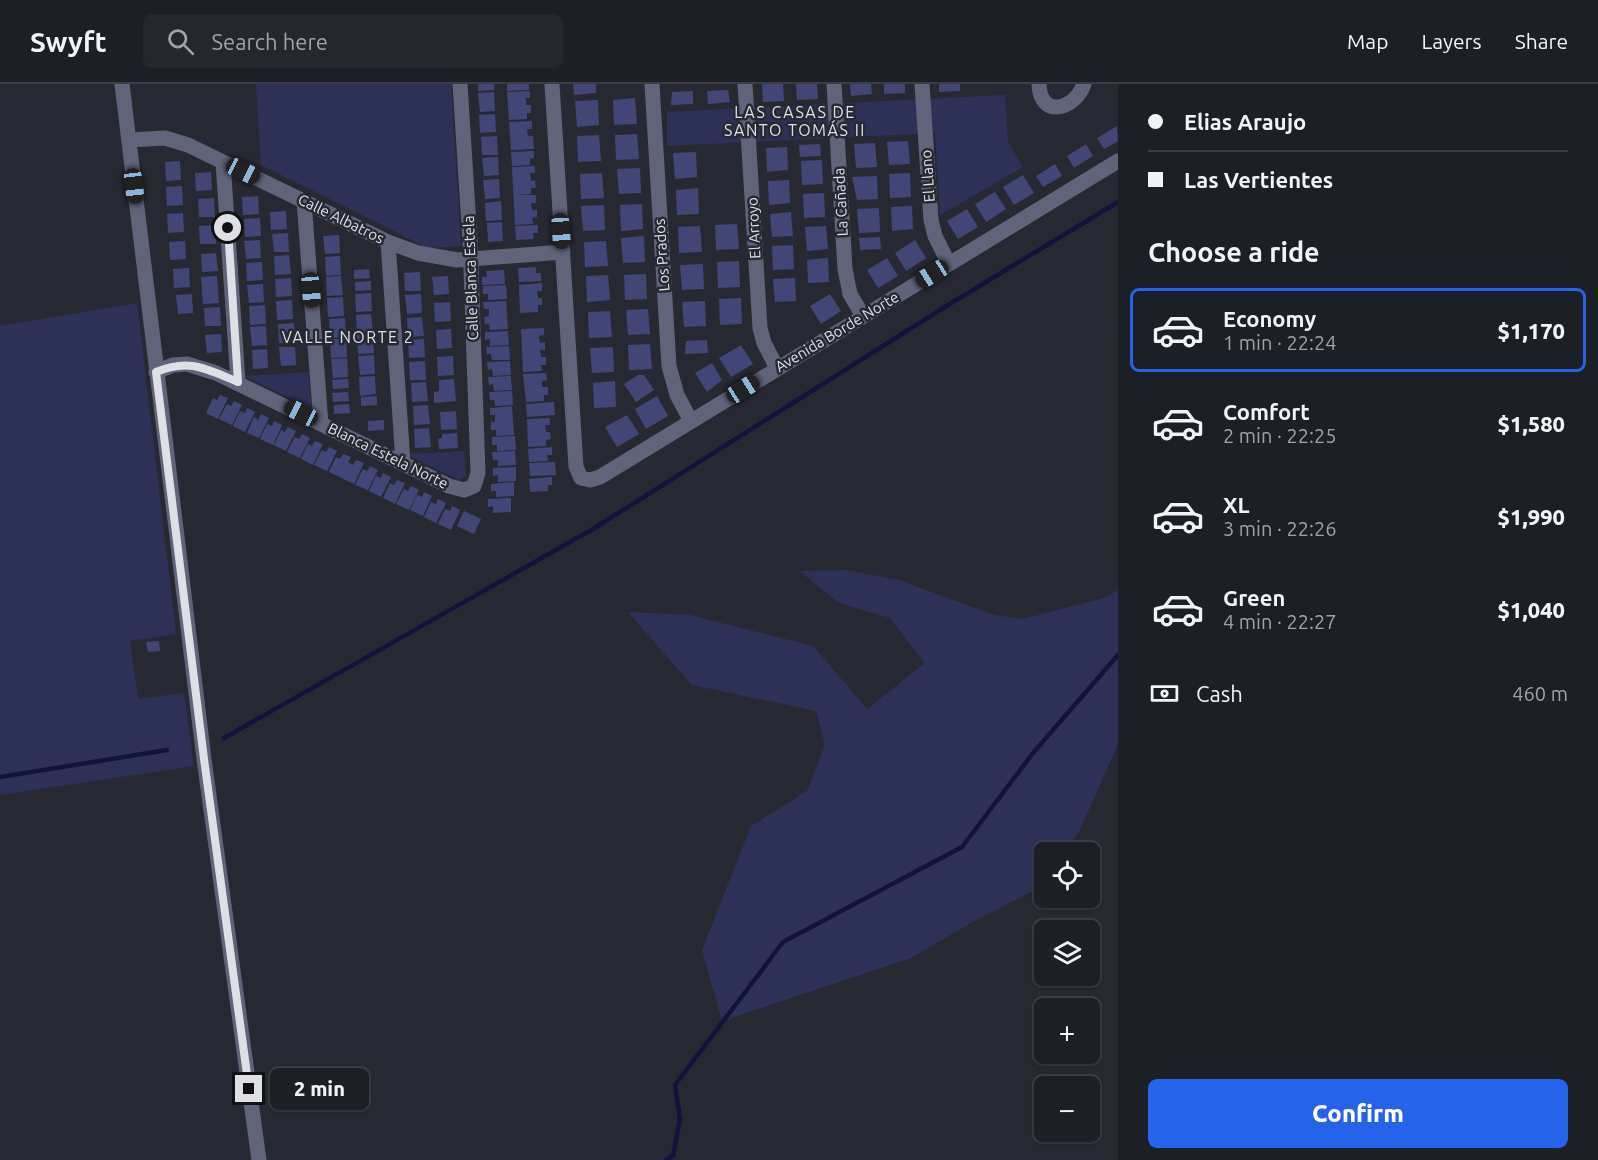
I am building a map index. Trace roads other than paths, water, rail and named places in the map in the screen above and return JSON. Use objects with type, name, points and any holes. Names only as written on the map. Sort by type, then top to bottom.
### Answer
[{"type":"street","points":[[122,84],[204,759],[259,1160]]},
{"type":"street","name":"Calle Blanca Estela","points":[[460,84],[470,259],[478,472]]},
{"type":"street","points":[[552,84],[563,252]]},
{"type":"street","name":"Los Prados","points":[[652,84],[669,366],[677,395],[691,421]]},
{"type":"street","name":"El Arroyo","points":[[745,84],[760,328],[764,343],[777,368]]},
{"type":"street","name":"La Cañada","points":[[834,84],[845,269],[850,294],[863,316]]},
{"type":"street","name":"El Llano","points":[[922,84],[931,220],[935,236],[949,264]]},
{"type":"street","points":[[1039,84],[1047,105],[1056,107],[1071,103],[1084,84]]},
{"type":"street","name":"Calle Albatros","points":[[129,140],[165,138],[188,145],[388,242],[440,259],[563,252]]},
{"type":"street","name":"Avenida Borde Norte","points":[[563,252],[576,467],[578,474],[586,480],[600,477],[1118,161]]},
{"type":"street","points":[[223,162],[238,382]]},
{"type":"street","points":[[304,201],[321,424]]},
{"type":"street","points":[[388,242],[403,462]]},
{"type":"street","name":"Blanca Estela Norte","points":[[156,372],[173,365],[187,364],[238,382],[449,486],[464,490],[474,486],[478,472]]},
{"type":"waterway","points":[[224,738],[593,529],[948,305],[1118,202]]},
{"type":"waterway","points":[[666,1160],[673,1156],[680,1119],[675,1085],[783,942],[962,847],[1033,753],[1118,655]]},
{"type":"waterway","points":[[0,777],[167,750]]},
{"type":"district","name":"LAS CASAS DE SANTO TOMÁS II","points":[[795,121]]},
{"type":"district","name":"VALLE NORTE 2","points":[[348,337]]}]
